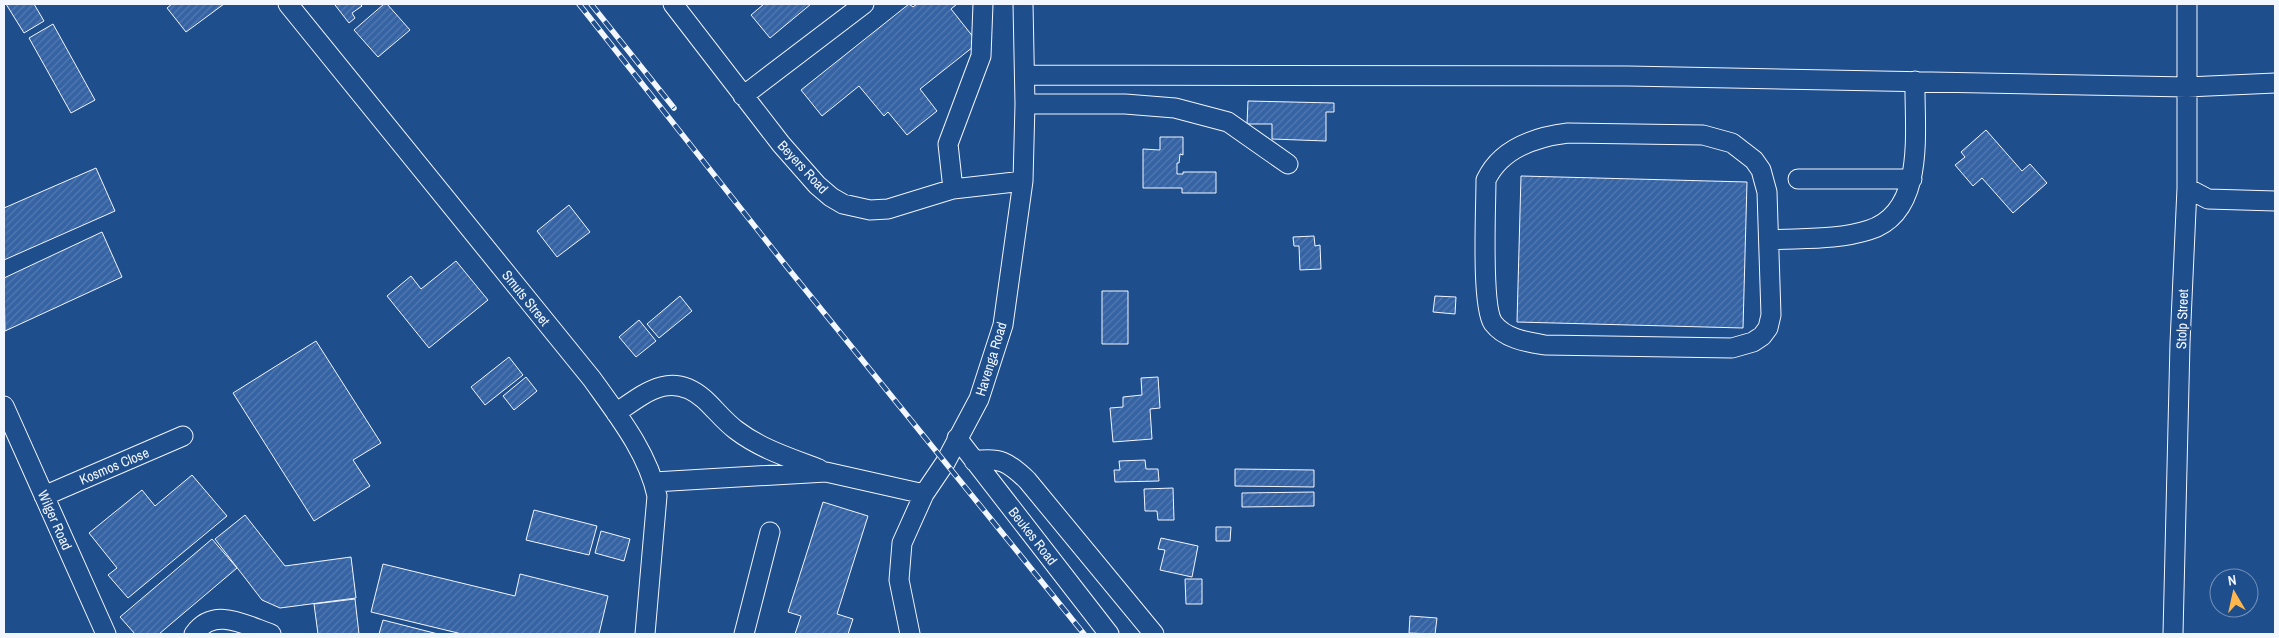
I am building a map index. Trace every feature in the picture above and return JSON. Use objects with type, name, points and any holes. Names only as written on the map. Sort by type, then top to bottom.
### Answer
[{"type":"street","name":"Smuts Street","points":[[288,4],[586,371],[629,432],[654,482],[658,496],[645,634]]},
{"type":"street","name":"Beyers Road","points":[[673,4],[743,96],[817,185],[843,204],[870,210],[888,209],[953,189],[1023,182]]},
{"type":"street","points":[[953,189],[948,144],[981,56],[983,4]]},
{"type":"street","name":"Havenga Road","points":[[910,634],[899,580],[902,543],[924,494],[945,463],[979,399],[1003,325],[1023,182],[1025,75],[1023,4]]},
{"type":"street","name":"Stolp Street","points":[[2173,634],[2180,343],[2188,188],[2187,4]]},
{"type":"street","points":[[743,96],[859,6]]},
{"type":"street","points":[[1025,75],[1628,76],[2187,87],[2275,83]]},
{"type":"street","points":[[1770,240],[1841,236],[1871,230],[1882,223],[1901,205],[1912,180],[1914,81]]},
{"type":"street","points":[[1025,104],[1125,104],[1175,108],[1228,122],[1288,164]]},
{"type":"street","points":[[1555,134],[1703,135],[1732,143],[1748,154],[1761,170],[1767,192],[1770,240],[1771,315],[1768,328],[1753,342],[1732,348],[1545,345],[1524,342],[1500,330],[1492,322],[1488,309],[1486,296],[1486,180],[1492,167],[1501,157],[1526,143],[1555,134]]},
{"type":"street","points":[[1798,179],[1912,180]]},
{"type":"street","points":[[2188,188],[2208,199],[2275,202]]},
{"type":"street","points":[[616,412],[648,390],[678,384],[693,390],[736,430],[762,447],[826,472],[924,494]]},
{"type":"street","name":"Wilger Road","points":[[4,406],[106,634]]},
{"type":"street","name":"Kosmos Close","points":[[44,496],[183,436]]},
{"type":"street","name":"Beukes Road","points":[[957,438],[1109,634]]},
{"type":"street","points":[[974,461],[1002,460],[1022,475],[1039,492],[1154,634]]},
{"type":"street","points":[[654,482],[826,472]]},
{"type":"street","points":[[744,634],[770,532]]},
{"type":"street","points":[[194,634],[206,622],[222,618],[271,634]]},
{"type":"building","points":[[6,4],[34,4],[44,21],[24,33]]},
{"type":"building","points":[[172,4],[224,4],[186,32],[167,8]]},
{"type":"building","points":[[360,4],[362,6],[352,13],[355,18],[349,23],[335,5]]},
{"type":"building","points":[[384,4],[387,4],[410,30],[378,57],[354,30]]},
{"type":"building","points":[[764,4],[811,4],[770,38],[751,15]]},
{"type":"building","points":[[909,4],[913,7],[917,4],[957,4],[951,9],[978,43],[920,89],[937,111],[907,135],[888,112],[884,116],[859,86],[822,116],[801,90]]},
{"type":"building","points":[[53,24],[95,100],[71,113],[29,38]]},
{"type":"building","points":[[1248,101],[1334,103],[1334,112],[1326,112],[1326,141],[1272,139],[1272,124],[1247,124]]},
{"type":"building","points":[[1986,130],[2022,171],[2030,164],[2047,183],[2013,213],[1982,178],[1973,186],[1955,165],[1965,157],[1961,152]]},
{"type":"building","points":[[1160,137],[1183,137],[1183,155],[1180,154],[1179,163],[1177,163],[1177,174],[1183,174],[1183,172],[1216,172],[1216,193],[1182,193],[1182,188],[1143,188],[1143,149],[1160,150]]},
{"type":"building","points":[[96,168],[115,211],[4,260],[4,208]]},
{"type":"building","points":[[1521,176],[1747,182],[1743,328],[1517,322]]},
{"type":"building","points":[[569,205],[590,232],[557,257],[537,231]]},
{"type":"building","points":[[102,232],[122,277],[5,331],[4,278]]},
{"type":"building","points":[[1314,236],[1315,246],[1320,245],[1321,269],[1300,270],[1299,246],[1294,246],[1293,237]]},
{"type":"building","points":[[456,261],[488,300],[429,348],[387,296],[411,276],[421,289]]},
{"type":"building","points":[[1102,291],[1128,291],[1128,344],[1102,344]]},
{"type":"building","points":[[680,296],[692,311],[659,338],[647,324]]},
{"type":"building","points":[[1435,296],[1456,297],[1455,314],[1433,312]]},
{"type":"building","points":[[639,320],[656,341],[636,357],[619,337]]},
{"type":"building","points":[[316,341],[381,443],[353,460],[370,486],[314,521],[233,393]]},
{"type":"building","points":[[509,357],[523,375],[485,405],[471,387]]},
{"type":"building","points":[[526,377],[537,391],[514,410],[503,396]]},
{"type":"building","points":[[1158,377],[1160,408],[1150,409],[1152,439],[1113,442],[1110,408],[1123,407],[1123,397],[1142,395],[1141,378]]},
{"type":"building","points":[[1145,460],[1146,469],[1158,469],[1159,481],[1115,482],[1114,470],[1120,470],[1119,461]]},
{"type":"building","points":[[1235,469],[1314,470],[1314,487],[1235,486]]},
{"type":"building","points":[[192,475],[227,516],[128,598],[108,575],[117,568],[89,533],[142,490],[155,506]]},
{"type":"building","points":[[1173,488],[1174,520],[1158,520],[1157,511],[1145,511],[1144,489]]},
{"type":"building","points":[[1314,492],[1314,506],[1242,507],[1242,493]]},
{"type":"building","points":[[823,502],[868,516],[837,614],[853,619],[848,634],[795,634],[801,616],[788,612]]},
{"type":"building","points":[[534,510],[597,526],[589,555],[526,540]]},
{"type":"building","points":[[245,515],[285,566],[351,557],[356,598],[280,608],[262,600],[215,539]]},
{"type":"building","points":[[1216,527],[1231,527],[1230,541],[1216,541]]},
{"type":"building","points":[[601,531],[630,539],[624,561],[595,553]]},
{"type":"building","points":[[1161,538],[1198,546],[1192,577],[1160,570],[1165,550],[1158,549]]},
{"type":"building","points":[[212,539],[237,568],[159,634],[135,634],[120,617]]},
{"type":"building","points":[[383,564],[515,596],[520,574],[608,596],[599,634],[462,634],[371,612]]},
{"type":"building","points":[[1185,579],[1202,579],[1202,604],[1186,604]]},
{"type":"building","points":[[355,599],[359,634],[318,634],[314,604]]},
{"type":"building","points":[[1410,616],[1437,618],[1435,634],[1409,633]]},
{"type":"building","points":[[383,620],[438,634],[379,634]]},
{"type":"railway","points":[[579,4],[787,267],[1084,634]]},
{"type":"railway","points":[[591,4],[674,108]]}]
